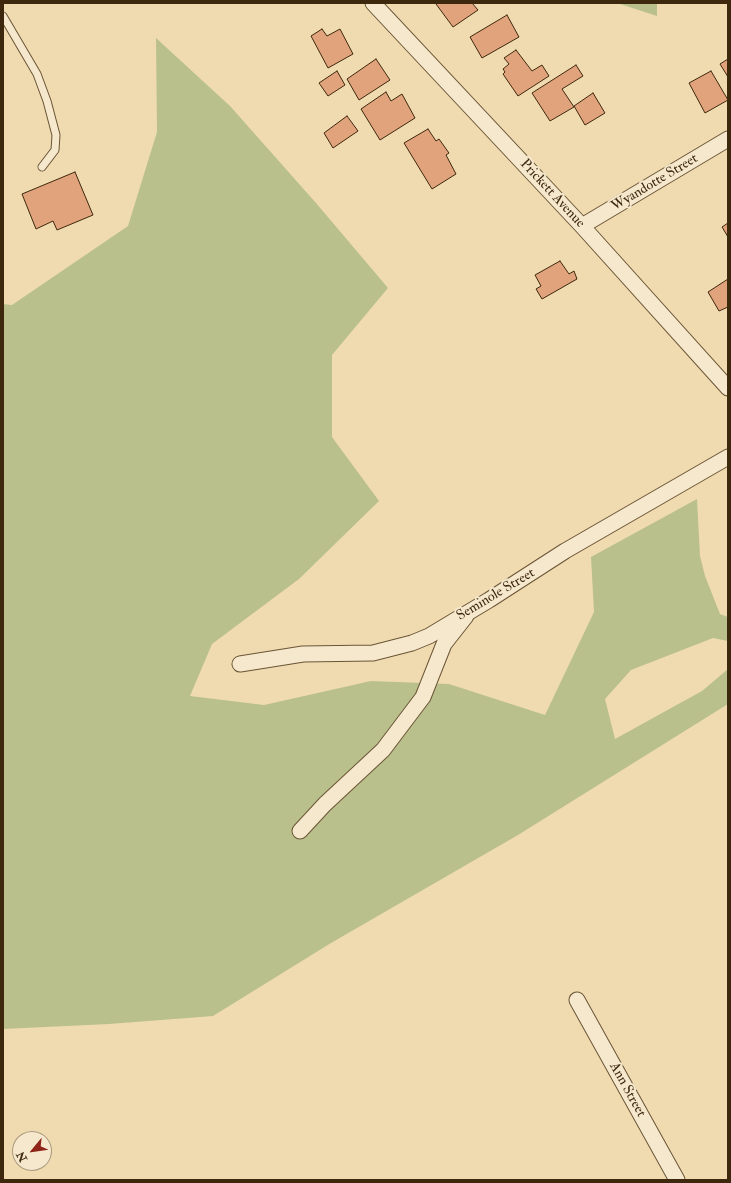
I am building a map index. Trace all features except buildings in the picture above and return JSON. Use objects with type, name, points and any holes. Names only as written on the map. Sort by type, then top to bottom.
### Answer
[{"type":"street","name":"Prickett Avenue","points":[[373,3],[582,226],[728,388]]},
{"type":"street","name":"Wyandotte Street","points":[[582,226],[728,139]]},
{"type":"street","name":"Seminole Street","points":[[240,664],[303,654],[373,653],[407,644],[429,636],[470,610],[489,600],[565,551],[728,456]]},
{"type":"street","points":[[300,831],[325,804],[383,750],[423,696],[444,644],[470,610]]},
{"type":"street","name":"Ann Street","points":[[577,1000],[677,1180]]},
{"type":"lane","points":[[3,16],[36,74],[48,100],[56,135],[55,150],[42,167]]},
{"type":"green space","points":[[617,3],[657,3],[657,16]]},
{"type":"green space","points":[[156,38],[230,106],[316,203],[388,288],[332,355],[332,437],[379,501],[299,579],[212,644],[190,696],[264,705],[371,681],[449,684],[545,715],[594,612],[591,557],[697,499],[700,556],[705,576],[720,614],[728,617],[728,641],[713,638],[631,670],[605,699],[615,739],[702,691],[728,669],[728,704],[518,835],[331,943],[213,1016],[109,1024],[3,1029],[3,304],[12,305],[128,226],[157,132]]}]
